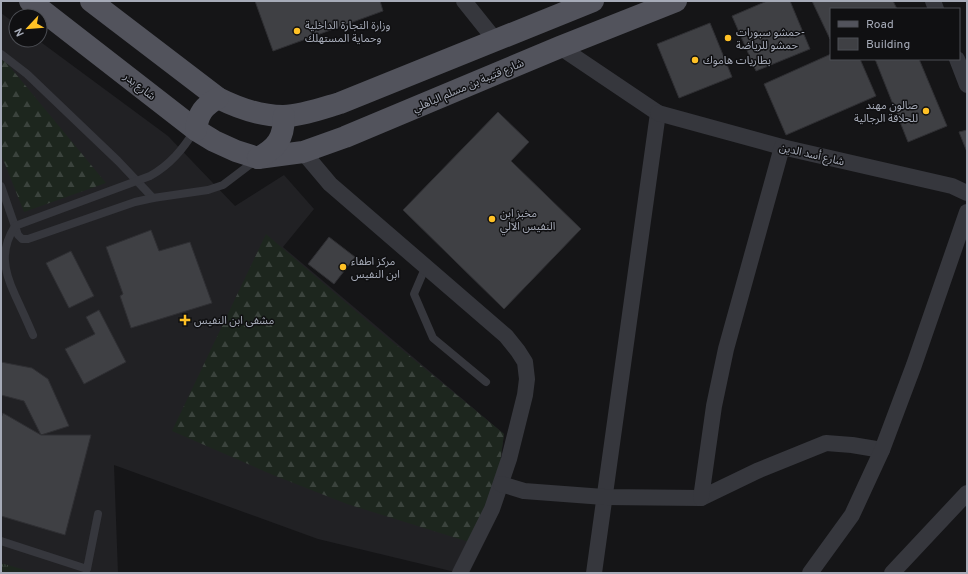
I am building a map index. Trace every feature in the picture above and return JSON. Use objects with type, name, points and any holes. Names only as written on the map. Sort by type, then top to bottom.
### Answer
[{"type":"main road","name":"شارع بدر","points":[[30,1],[196,130],[228,148],[258,158]]},
{"type":"main road","points":[[91,1],[218,98],[234,106],[252,112],[284,116],[312,111],[340,103],[593,1]]},
{"type":"main road","name":"شارع قتيبة بن مسلم الباهلي","points":[[258,158],[303,152],[345,137],[560,47],[676,1]]},
{"type":"main road","points":[[196,130],[197,120],[202,111],[209,103],[218,98]]},
{"type":"main road","points":[[258,158],[267,153],[278,142],[284,127],[284,116]]},
{"type":"street","points":[[464,1],[496,41]]},
{"type":"street","name":"شارع أسد الدين","points":[[560,47],[658,113],[782,147],[952,186],[967,193]]},
{"type":"street","points":[[957,60],[967,85]]},
{"type":"street","points":[[594,573],[658,113]]},
{"type":"street","points":[[701,498],[714,406],[726,349],[782,147]]},
{"type":"street","points":[[303,152],[330,184],[506,336],[525,362],[527,379],[525,395],[509,459],[492,509],[460,573]]},
{"type":"street","points":[[810,573],[852,516],[882,450],[914,365],[967,212]]},
{"type":"street","points":[[501,484],[524,491],[604,497],[701,498],[757,471],[826,444],[852,445],[882,450]]},
{"type":"street","points":[[892,573],[967,493]]},
{"type":"lane","points":[[1,54],[27,74],[138,181],[152,198]]},
{"type":"lane","points":[[33,335],[3,268],[1,250],[8,233],[15,226],[150,176],[166,166],[176,156],[196,130]]},
{"type":"lane","points":[[1,186],[18,235],[22,239],[28,239],[135,202],[208,190],[223,185],[258,158]]},
{"type":"lane","points":[[426,266],[414,294],[433,338],[486,382]]},
{"type":"lane","points":[[1,541],[87,569],[98,514]]},
{"type":"shaded area","name":"مشفى ابن النفيس","points":[[1,13],[8,18],[8,48],[48,47],[168,136],[235,206],[284,175],[314,209],[283,247],[504,434],[498,479],[455,572],[318,539],[114,465],[118,573],[1,573]]},
{"type":"green space","points":[[1,56],[106,183],[24,212],[1,154]]},
{"type":"green space","points":[[266,234],[372,325],[504,434],[498,479],[469,542],[347,504],[273,475],[172,431]]},
{"type":"green space","points":[[1,563],[35,573],[1,573]]},
{"type":"building","name":"وزارة التجارة الداخلية وحماية المستهلك","points":[[255,1],[380,1],[383,11],[273,51]]},
{"type":"building","points":[[767,1],[790,1],[810,49],[756,71],[732,16]]},
{"type":"building","points":[[812,1],[893,1],[896,8],[830,8],[830,39]]},
{"type":"building","name":"بطاريات هاموك","points":[[710,23],[732,77],[679,98],[657,44]]},
{"type":"building","points":[[830,54],[830,60],[860,60],[876,96],[786,135],[764,84]]},
{"type":"building","points":[[875,60],[919,60],[947,126],[908,142]]},
{"type":"building","name":"مخبز ابن النفيس الآلي","points":[[498,112],[529,142],[511,161],[581,229],[504,309],[403,210]]},
{"type":"building","points":[[967,130],[967,152],[959,132]]},
{"type":"building","points":[[151,230],[159,251],[190,242],[212,303],[131,328],[120,296],[123,294],[106,247]]},
{"type":"building","points":[[329,237],[355,257],[334,284],[308,264]]},
{"type":"building","points":[[71,251],[94,296],[69,308],[46,263]]},
{"type":"building","points":[[99,310],[126,362],[84,384],[65,349],[95,334],[86,317]]},
{"type":"building","points":[[1,362],[32,368],[48,379],[69,426],[41,435],[24,401],[1,395]]},
{"type":"building","points":[[3,413],[41,435],[91,435],[65,535],[1,516],[1,418]]},
{"type":"place","name":"وزارة التجارة الداخلية وحماية المستهلك","points":[[297,31]]},
{"type":"place","name":"حمشو سبورات- حمشو للرياضة","points":[[728,38]]},
{"type":"place","name":"بطاريات هاموك","points":[[695,60]]},
{"type":"place","name":"صالون مهند للحلاقة الرجالية","points":[[926,111]]},
{"type":"place","name":"مخبز ابن النفيس الآلي","points":[[492,219]]},
{"type":"place","name":"مركز اطفاء ابن النفيس","points":[[343,267]]},
{"type":"place","name":"مشفى ابن النفيس","points":[[185,320]]}]
